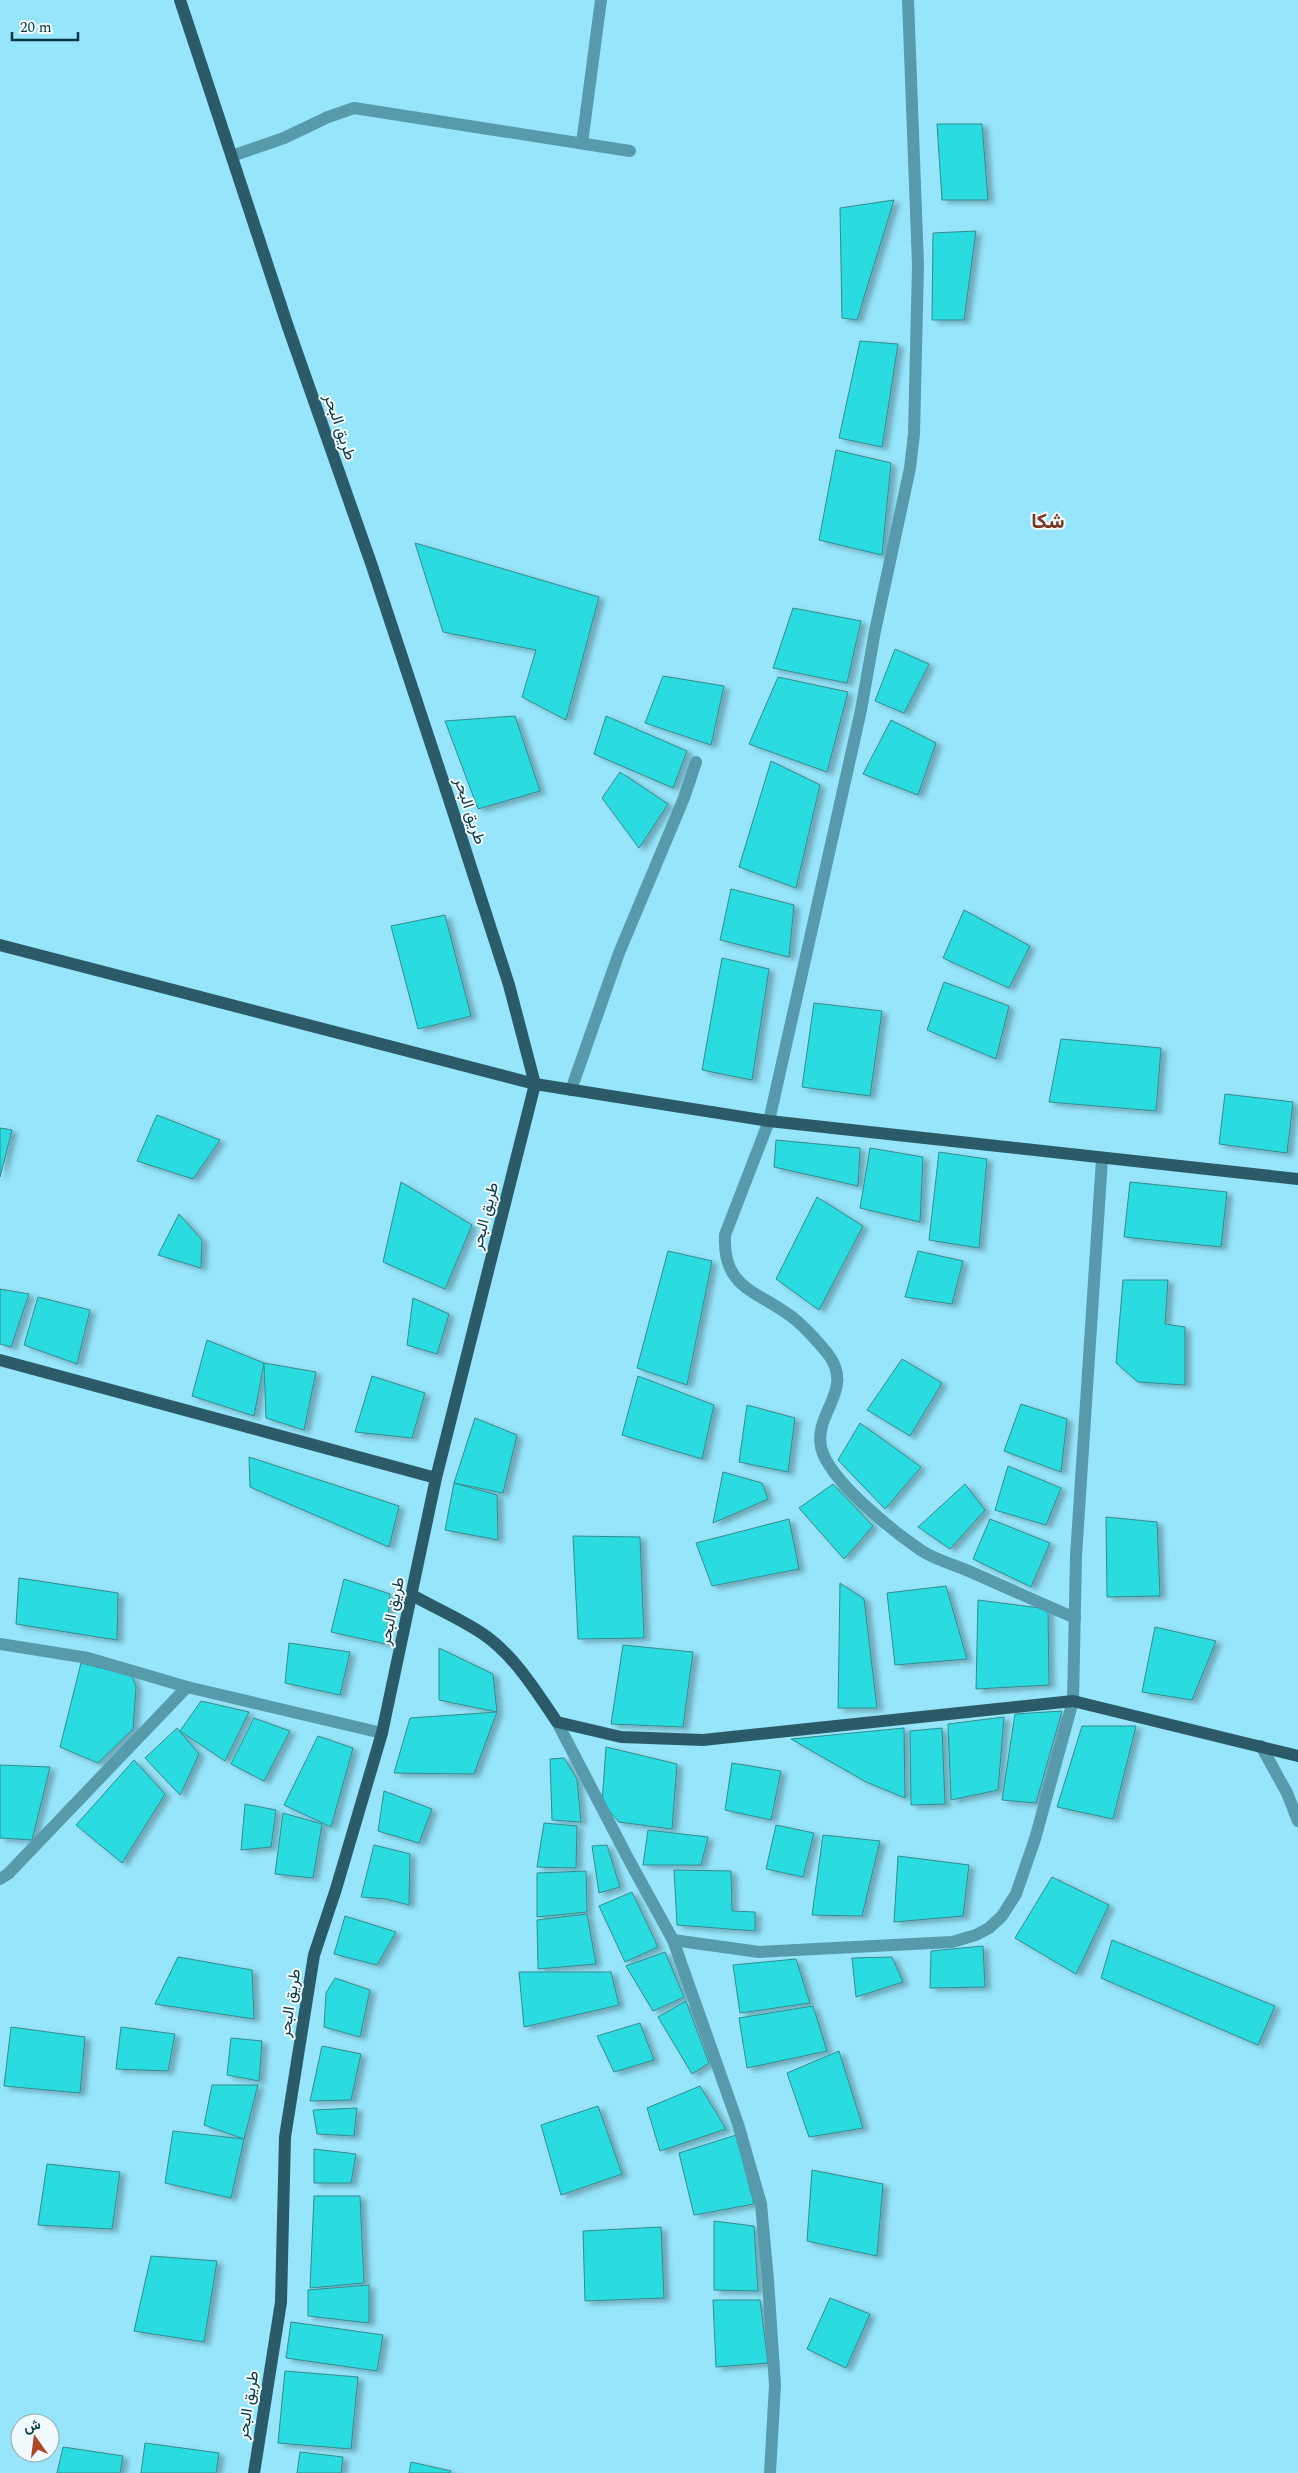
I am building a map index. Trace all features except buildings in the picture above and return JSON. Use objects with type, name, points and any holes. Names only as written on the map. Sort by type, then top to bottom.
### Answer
[{"type":"main road","name":"طريق البحر","points":[[180,0],[288,327],[372,566],[448,796],[508,985],[535,1084],[436,1478],[382,1733],[336,1889],[314,1955],[285,2136],[281,2302],[254,2473]]},
{"type":"main road","points":[[0,945],[535,1084],[769,1121],[1298,1179]]},
{"type":"main road","points":[[0,1360],[436,1478]]},
{"type":"main road","points":[[412,1595],[483,1634],[504,1652],[557,1722],[621,1737],[703,1740],[1074,1701],[1298,1756]]},
{"type":"street","points":[[582,143],[601,0]]},
{"type":"street","points":[[908,0],[918,265],[914,434],[910,468],[875,631],[861,710],[769,1121],[725,1235],[724,1252],[736,1280],[796,1320],[828,1354],[834,1364],[838,1379],[836,1393],[821,1427],[820,1445],[826,1462],[863,1504],[923,1552],[1075,1618]]},
{"type":"street","points":[[232,156],[284,138],[328,117],[354,108],[630,150]]},
{"type":"street","points":[[571,1090],[619,953],[684,798],[696,762]]},
{"type":"street","points":[[673,1940],[760,1952],[952,1942],[976,1935],[989,1928],[1002,1916],[1016,1894],[1035,1839],[1074,1701],[1076,1556],[1102,1159]]},
{"type":"street","points":[[0,1644],[88,1658],[187,1686],[382,1733]]},
{"type":"street","points":[[0,1879],[8,1874],[187,1686]]},
{"type":"street","points":[[557,1722],[673,1940],[738,2124],[761,2204],[775,2385],[770,2473]]},
{"type":"street","points":[[1262,1746],[1287,1793],[1298,1821]]},
{"type":"district","name":"شكا","points":[[1048,522]]}]
